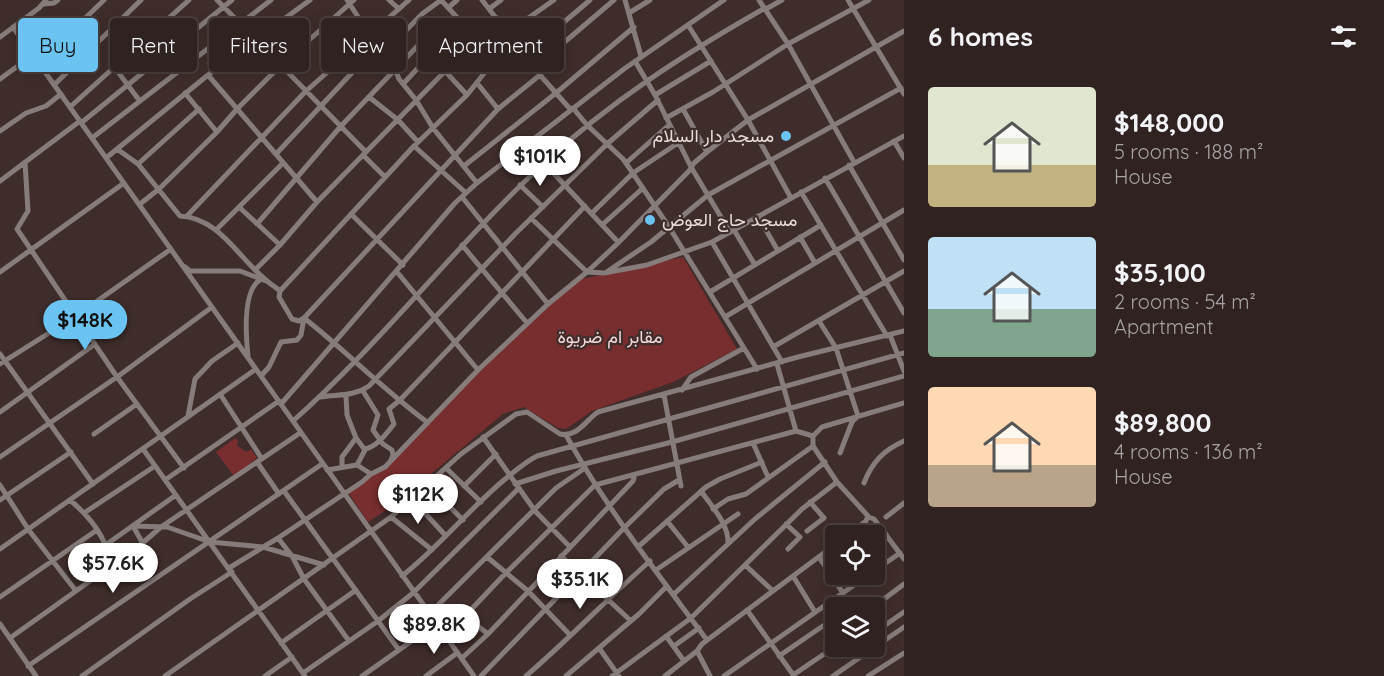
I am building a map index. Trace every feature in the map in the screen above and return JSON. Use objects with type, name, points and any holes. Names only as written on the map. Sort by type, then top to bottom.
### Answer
[{"type":"street","points":[[0,37],[45,2],[54,3],[58,0]]},
{"type":"street","points":[[85,18],[104,0]]},
{"type":"street","points":[[54,85],[141,0]]},
{"type":"street","points":[[170,18],[189,0]]},
{"type":"street","points":[[217,0],[235,18]]},
{"type":"street","points":[[197,28],[232,0]]},
{"type":"street","points":[[248,18],[271,0]]},
{"type":"street","points":[[285,18],[310,0]]},
{"type":"street","points":[[389,0],[399,9]]},
{"type":"street","points":[[389,18],[409,0]]},
{"type":"street","points":[[449,7],[457,0]]},
{"type":"street","points":[[482,0],[497,18]]},
{"type":"street","points":[[489,9],[501,0]]},
{"type":"street","points":[[528,18],[554,0]]},
{"type":"street","points":[[564,22],[590,0]]},
{"type":"street","points":[[564,42],[614,0]]},
{"type":"street","points":[[625,0],[642,56]]},
{"type":"street","points":[[629,14],[650,0]]},
{"type":"street","points":[[165,480],[280,403],[477,183],[635,61],[724,0]]},
{"type":"street","points":[[759,0],[788,44],[834,125],[882,223],[904,260]]},
{"type":"street","points":[[293,421],[355,361],[520,185],[587,125],[646,81],[701,45],[782,0]]},
{"type":"street","points":[[604,273],[647,244],[708,195],[902,88],[848,0]]},
{"type":"street","points":[[666,118],[788,44],[869,0]]},
{"type":"street","points":[[309,39],[350,1],[360,18]]},
{"type":"street","points":[[406,30],[439,1],[443,1],[458,18]]},
{"type":"street","points":[[688,26],[748,120],[791,198]]},
{"type":"street","points":[[13,27],[18,34]]},
{"type":"street","points":[[464,166],[634,27]]},
{"type":"street","points":[[82,676],[230,570],[371,474],[382,469],[477,370],[548,303],[587,272],[706,152],[748,120],[904,31]]},
{"type":"street","points":[[406,58],[418,45]]},
{"type":"street","points":[[197,57],[209,48]]},
{"type":"street","points":[[635,61],[691,167],[755,265]]},
{"type":"street","points":[[319,397],[346,396],[363,391],[502,247],[607,144],[656,98],[711,61]]},
{"type":"street","points":[[0,79],[18,66]]},
{"type":"street","points":[[403,84],[418,67]]},
{"type":"street","points":[[45,72],[474,676]]},
{"type":"street","points":[[70,107],[110,72]]},
{"type":"street","points":[[118,72],[139,100]]},
{"type":"street","points":[[0,181],[143,72]]},
{"type":"street","points":[[92,138],[177,72]]},
{"type":"street","points":[[106,158],[212,72]]},
{"type":"street","points":[[140,204],[159,189],[217,132],[274,72]]},
{"type":"street","points":[[286,72],[341,126],[386,177]]},
{"type":"street","points":[[187,216],[261,137],[327,72]]},
{"type":"street","points":[[276,154],[354,72]]},
{"type":"street","points":[[257,224],[341,126],[392,72]]},
{"type":"street","points":[[397,72],[433,128],[477,183]]},
{"type":"street","points":[[255,269],[444,72]]},
{"type":"street","points":[[446,72],[467,94]]},
{"type":"street","points":[[485,72],[280,291],[279,297],[292,319],[299,321],[304,318],[498,109],[540,75]]},
{"type":"street","points":[[537,72],[626,163],[669,227],[757,369]]},
{"type":"street","points":[[208,75],[317,202]]},
{"type":"street","points":[[477,83],[498,109]]},
{"type":"street","points":[[185,93],[217,132]]},
{"type":"street","points":[[0,131],[29,111],[46,106],[61,94]]},
{"type":"street","points":[[369,97],[398,120],[416,144],[464,195],[482,224],[548,303]]},
{"type":"street","points":[[138,164],[199,109]]},
{"type":"street","points":[[683,109],[706,152]]},
{"type":"street","points":[[626,163],[669,125]]},
{"type":"street","points":[[531,218],[587,272],[604,273],[647,265],[712,242],[904,136]]},
{"type":"street","points":[[894,141],[904,158]]},
{"type":"street","points":[[592,213],[633,173],[678,143]]},
{"type":"street","points":[[117,149],[138,164],[180,216],[200,219],[216,230],[270,284]]},
{"type":"street","points":[[25,162],[28,211],[17,229],[117,376],[184,468]]},
{"type":"street","points":[[216,230],[283,163]]},
{"type":"street","points":[[544,163],[618,242]]},
{"type":"street","points":[[825,178],[904,313]]},
{"type":"street","points":[[0,272],[124,183]]},
{"type":"street","points":[[520,185],[543,207]]},
{"type":"street","points":[[602,225],[643,188]]},
{"type":"street","points":[[801,192],[901,354],[904,370]]},
{"type":"street","points":[[239,207],[280,245]]},
{"type":"street","points":[[357,465],[365,449],[372,447],[394,424],[389,409],[585,207]]},
{"type":"street","points":[[725,317],[904,210]]},
{"type":"street","points":[[351,214],[403,265]]},
{"type":"street","points":[[758,216],[778,251]]},
{"type":"street","points":[[710,292],[821,225]]},
{"type":"street","points":[[800,237],[815,263]]},
{"type":"street","points":[[712,242],[773,347],[780,363],[796,431]]},
{"type":"street","points":[[462,245],[527,323]]},
{"type":"street","points":[[3,363],[76,316],[171,249]]},
{"type":"street","points":[[180,262],[190,271],[240,272],[261,279],[280,291]]},
{"type":"street","points":[[773,347],[904,271]]},
{"type":"street","points":[[397,272],[477,370]]},
{"type":"street","points":[[248,358],[245,323],[253,286],[261,279]]},
{"type":"street","points":[[0,457],[212,307]]},
{"type":"street","points":[[304,318],[427,422]]},
{"type":"street","points":[[261,376],[269,367],[281,342],[297,340],[301,335],[304,318]]},
{"type":"street","points":[[819,321],[836,348],[858,416]]},
{"type":"street","points":[[165,676],[391,517],[483,437],[514,415],[524,412],[537,417],[560,434],[567,435],[578,431],[598,412],[904,331]]},
{"type":"street","points":[[188,417],[195,379],[212,361],[238,343]]},
{"type":"street","points":[[0,412],[95,344]]},
{"type":"street","points":[[682,390],[691,377],[744,348]]},
{"type":"street","points":[[0,354],[3,363],[93,484]]},
{"type":"street","points":[[402,576],[510,476],[537,456],[901,354]]},
{"type":"street","points":[[0,549],[256,369]]},
{"type":"street","points":[[143,449],[304,674],[414,593],[517,487],[904,376]]},
{"type":"street","points":[[363,391],[378,415],[373,429],[382,444],[392,450],[393,455],[390,462]]},
{"type":"street","points":[[220,394],[281,493],[305,519],[399,650]]},
{"type":"street","points":[[664,395],[681,486]]},
{"type":"street","points":[[346,396],[346,412],[356,438],[365,449]]},
{"type":"street","points":[[885,565],[902,556],[874,519],[868,517],[837,482],[813,446],[813,436],[822,428],[904,403]]},
{"type":"street","points":[[94,434],[137,404]]},
{"type":"street","points":[[840,453],[852,422],[858,416]]},
{"type":"street","points":[[444,634],[465,616],[596,485],[796,431],[813,436]]},
{"type":"street","points":[[10,638],[139,546],[161,527],[300,433]]},
{"type":"street","points":[[567,435],[624,528],[707,640]]},
{"type":"street","points":[[483,437],[535,511],[570,547]]},
{"type":"street","points":[[342,467],[342,457],[356,438]]},
{"type":"street","points":[[864,483],[869,469],[880,456],[904,441]]},
{"type":"street","points":[[753,443],[768,477]]},
{"type":"street","points":[[714,509],[728,500],[746,494],[813,446]]},
{"type":"street","points":[[0,500],[71,452]]},
{"type":"street","points":[[464,486],[496,454]]},
{"type":"street","points":[[639,546],[701,491],[720,479],[762,462]]},
{"type":"street","points":[[674,594],[754,519],[825,462]]},
{"type":"street","points":[[28,666],[322,464]]},
{"type":"street","points":[[327,470],[357,465],[371,474]]},
{"type":"street","points":[[84,513],[155,466]]},
{"type":"street","points":[[429,614],[558,486],[584,466]]},
{"type":"street","points":[[446,468],[481,502]]},
{"type":"street","points":[[462,658],[488,634],[634,480],[635,474]]},
{"type":"street","points":[[481,676],[624,528],[661,492],[679,480]]},
{"type":"street","points":[[599,648],[616,675],[691,618],[786,524],[837,482]]},
{"type":"street","points":[[427,484],[462,520]]},
{"type":"street","points":[[0,485],[28,529],[76,591]]},
{"type":"street","points":[[701,491],[723,523],[728,544]]},
{"type":"street","points":[[107,544],[176,495]]},
{"type":"street","points":[[411,498],[446,536]]},
{"type":"street","points":[[70,500],[84,513],[107,544],[112,565]]},
{"type":"street","points":[[807,531],[824,518],[810,502]]},
{"type":"street","points":[[886,517],[904,503]]},
{"type":"street","points":[[656,570],[738,514]]},
{"type":"street","points":[[391,517],[432,550]]},
{"type":"street","points":[[859,525],[868,517]]},
{"type":"street","points":[[668,521],[688,547]]},
{"type":"street","points":[[786,524],[800,537],[788,549]]},
{"type":"street","points":[[133,526],[167,527],[210,542],[263,548],[324,565]]},
{"type":"street","points":[[133,526],[142,542]]},
{"type":"street","points":[[0,597],[97,530]]},
{"type":"street","points":[[278,538],[292,556],[304,579],[349,641]]},
{"type":"street","points":[[665,676],[697,651],[707,640],[825,552]]},
{"type":"street","points":[[561,556],[631,621]]},
{"type":"street","points":[[487,557],[528,591],[570,635]]},
{"type":"street","points":[[819,557],[825,565]]},
{"type":"street","points":[[526,676],[570,638],[570,635],[608,598],[650,561]]},
{"type":"street","points":[[745,565],[773,591]]},
{"type":"street","points":[[793,576],[815,612]]},
{"type":"street","points":[[885,598],[904,584]]},
{"type":"street","points":[[838,585],[843,593]]},
{"type":"street","points":[[838,597],[854,585]]},
{"type":"street","points":[[566,676],[631,621],[667,586]]},
{"type":"street","points":[[281,643],[356,590]]},
{"type":"street","points":[[724,676],[825,606]]},
{"type":"street","points":[[747,610],[793,676],[825,654]]},
{"type":"street","points":[[885,625],[904,612]]},
{"type":"street","points":[[465,616],[488,634]]},
{"type":"street","points":[[0,624],[36,676]]},
{"type":"street","points":[[362,676],[436,624]]},
{"type":"street","points":[[779,656],[825,624]]},
{"type":"street","points":[[885,639],[904,627]]},
{"type":"street","points":[[674,646],[699,628]]},
{"type":"street","points":[[666,636],[684,661]]},
{"type":"street","points":[[697,651],[710,676]]},
{"type":"street","points":[[426,676],[457,653]]},
{"type":"street","points":[[868,676],[904,653]]},
{"type":"street","points":[[265,676],[292,657]]},
{"type":"street","points":[[833,676],[858,657]]},
{"type":"green space","name":"مقابر ام ضريوة","points":[[683,257],[737,349],[673,382],[592,411],[566,429],[558,428],[524,407],[503,414],[392,506],[368,522],[348,492],[387,466],[467,382],[577,280]]},
{"type":"green space","points":[[235,438],[238,441],[237,445],[246,452],[251,449],[257,458],[234,476],[216,452]]},
{"type":"place","name":"مسجد دار السلام","points":[[786,136]]},
{"type":"place","name":"مسجد حاج العوض","points":[[650,220]]}]
